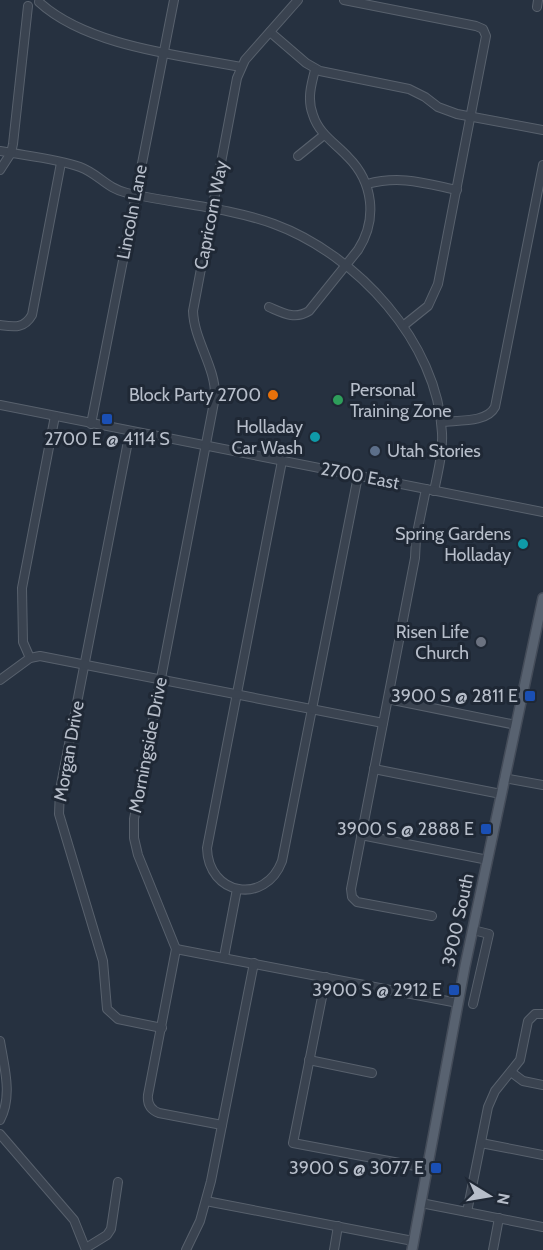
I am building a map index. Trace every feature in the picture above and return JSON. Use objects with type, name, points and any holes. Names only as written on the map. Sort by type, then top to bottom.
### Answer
[{"type":"main road","name":"3900 South","points":[[412,1245],[458,1003],[543,598]]},
{"type":"street","points":[[20,0],[28,6]]},
{"type":"street","name":"Lincoln Lane","points":[[91,424],[174,0]]},
{"type":"street","points":[[344,0],[476,26],[484,31],[486,39],[436,291],[423,311],[403,326]]},
{"type":"street","points":[[28,6],[39,1],[48,11],[94,34],[133,46],[241,67]]},
{"type":"street","name":"Capricorn Way","points":[[206,446],[215,387],[194,325],[193,311],[241,67],[297,1]]},
{"type":"street","points":[[0,170],[11,153],[28,6]]},
{"type":"street","points":[[270,32],[315,70],[409,89],[445,110],[471,117],[543,130]]},
{"type":"street","points":[[269,307],[291,315],[305,313],[317,302],[362,244],[369,225],[371,206],[367,184],[352,161],[324,135],[312,114],[310,91],[315,70]]},
{"type":"street","points":[[298,156],[324,135]]},
{"type":"street","points":[[0,151],[83,168],[111,188],[252,217],[287,230],[319,246],[346,265],[372,288],[403,326],[434,391],[441,422],[442,449],[416,538],[415,558],[351,887],[352,897],[360,902],[432,916]]},
{"type":"street","points":[[0,325],[19,327],[32,315],[62,163]]},
{"type":"street","points":[[441,422],[483,417],[492,413],[495,407],[543,165]]},
{"type":"street","points":[[367,184],[399,179],[457,190]]},
{"type":"street","name":"2700 East","points":[[0,405],[543,512]]},
{"type":"street","points":[[30,658],[23,642],[22,588],[55,416]]},
{"type":"street","name":"Morgan Drive","points":[[130,431],[60,790],[59,808],[61,826],[103,961],[107,1009],[118,1019],[162,1028]]},
{"type":"street","name":"Morningside Drive","points":[[176,949],[138,855],[134,814],[206,446]]},
{"type":"street","points":[[282,461],[207,848],[209,865],[216,875],[227,885],[237,889],[262,886],[274,876],[280,867],[358,476]]},
{"type":"street","points":[[0,680],[30,658],[40,656],[383,723]]},
{"type":"street","points":[[387,699],[516,726]]},
{"type":"street","points":[[374,769],[501,794]]},
{"type":"street","points":[[504,778],[543,785]]},
{"type":"street","points":[[361,835],[488,860]]},
{"type":"street","points":[[224,957],[237,889]]},
{"type":"street","points":[[473,930],[489,934],[473,1004]]},
{"type":"street","points":[[222,1125],[159,1113],[152,1108],[148,1098],[176,949],[458,1003]]},
{"type":"street","points":[[186,1250],[206,1201],[254,963]]},
{"type":"street","points":[[326,977],[293,1143],[426,1168]]},
{"type":"street","points":[[467,1212],[491,1098],[520,1060],[528,1021],[535,1014],[543,1014]]},
{"type":"street","points":[[0,1041],[7,1085],[5,1105],[0,1120]]},
{"type":"street","points":[[309,1060],[372,1073]]},
{"type":"street","points":[[511,1072],[523,1081],[543,1085]]},
{"type":"street","points":[[0,1134],[74,1220],[86,1249],[107,1235],[111,1229],[118,1182]]},
{"type":"street","points":[[481,1143],[543,1155]]},
{"type":"street","points":[[206,1201],[338,1226],[412,1245]]},
{"type":"street","points":[[421,1203],[543,1227]]},
{"type":"street","points":[[493,1250],[499,1218]]},
{"type":"street","points":[[333,1250],[338,1226]]},
{"type":"place","name":"Block Party 2700","points":[[273,395]]},
{"type":"place","name":"Personal Training Zone","points":[[338,400]]},
{"type":"place","name":"2700 E @ 4114 S","points":[[107,419]]},
{"type":"place","name":"Holladay Car Wash","points":[[315,437]]},
{"type":"place","name":"Utah Stories","points":[[375,451]]},
{"type":"place","name":"Spring Gardens Holladay","points":[[523,544]]},
{"type":"place","name":"Risen Life Church","points":[[481,642]]},
{"type":"place","name":"3900 S @ 2811 E","points":[[530,696]]},
{"type":"place","name":"3900 S @ 2888 E","points":[[486,829]]},
{"type":"place","name":"3900 S @ 2912 E","points":[[454,990]]},
{"type":"place","name":"3900 S @ 3077 E","points":[[436,1168]]}]
